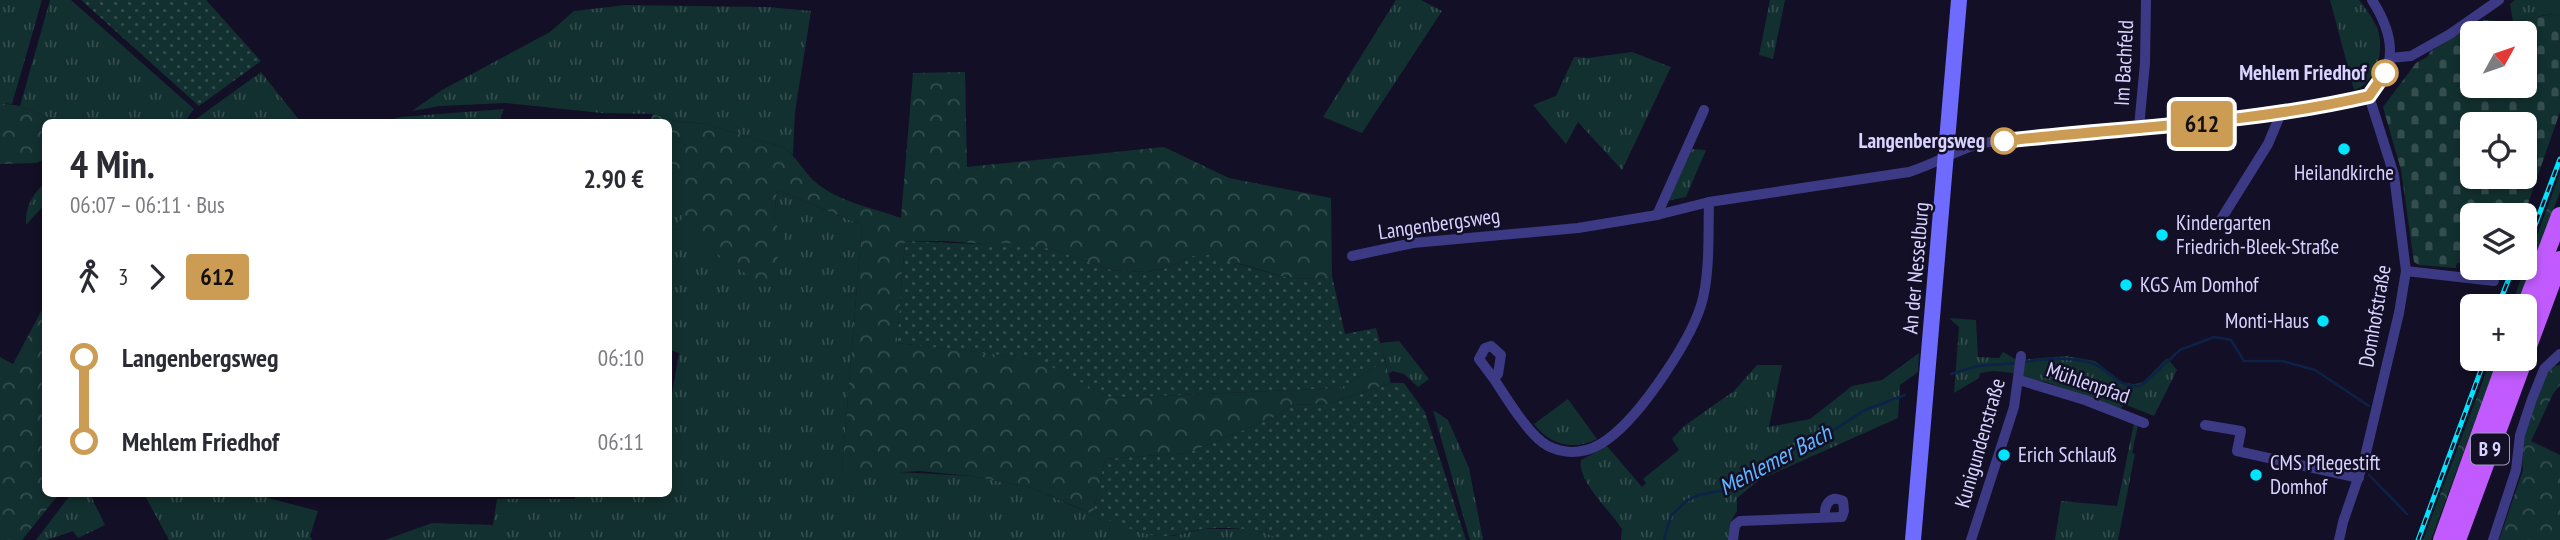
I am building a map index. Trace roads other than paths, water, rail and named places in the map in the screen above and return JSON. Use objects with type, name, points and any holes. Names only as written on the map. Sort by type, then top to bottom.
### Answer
[{"type":"main road","points":[[2531,294],[2560,216]]},
{"type":"main road","name":"B 9","points":[[2537,321],[2560,260]]},
{"type":"main road","name":"B 9","points":[[2442,540],[2503,371]]},
{"type":"main road","name":"B 9","points":[[2457,540],[2519,371]]},
{"type":"street","name":"An der Nesselburg","points":[[1913,540],[1959,0]]},
{"type":"street","name":"Im Bachfeld","points":[[2139,127],[2146,0]]},
{"type":"street","points":[[2369,96],[2380,83],[2390,58],[2390,38],[2385,21],[2372,0]]},
{"type":"street","points":[[2390,58],[2411,56],[2450,34],[2500,0]]},
{"type":"street","name":"Langenbergsweg","points":[[1352,256],[1413,243],[1578,228],[1657,215],[1709,202],[1909,172],[1928,166],[1963,148],[1982,143],[2139,127],[2189,125],[2281,113],[2369,96]]},
{"type":"street","name":"Domhofstraße","points":[[2339,540],[2349,502],[2359,478],[2399,313],[2406,271],[2394,175],[2369,96]]},
{"type":"street","points":[[1657,215],[1704,110]]},
{"type":"street","points":[[2220,221],[2268,144],[2281,113]]},
{"type":"street","points":[[1494,379],[1545,445],[1576,453],[1608,439],[1648,396],[1694,323],[1704,291],[1709,202]]},
{"type":"street","points":[[2406,271],[2494,281]]},
{"type":"street","points":[[2493,540],[2516,470],[2520,435],[2532,399],[2544,369],[2560,354]]},
{"type":"street","name":"Kunigundenstraße","points":[[1971,540],[2007,433],[2020,374],[2021,356]]},
{"type":"street","name":"Mühlenpfad","points":[[2020,374],[2144,424]]},
{"type":"street","points":[[2205,425],[2241,431],[2236,451],[2359,478]]},
{"type":"street","points":[[1733,540],[1735,525],[1740,521],[1825,517]]},
{"type":"waterway","name":"Mehlemer Bach","points":[[2023,362],[2074,359],[2098,366],[2125,384],[2141,386],[2180,350],[2214,337],[2231,340],[2244,361],[2282,361],[2315,370],[2369,406]]},
{"type":"waterway","name":"Mehlemer Bach","points":[[1951,374],[1978,366],[2016,363]]},
{"type":"waterway","name":"Mehlemer Bach","points":[[1664,540],[1671,516],[1686,501],[1699,495],[1729,489],[1743,482],[1774,455],[1806,445],[1865,410],[1905,395]]},
{"type":"waterway","name":"Mehlemer Bach","points":[[2369,475],[2407,514]]},
{"type":"railway","points":[[2537,220],[2560,159]]},
{"type":"railway","points":[[2503,294],[2508,280]]},
{"type":"railway","points":[[2418,540],[2481,371]]},
{"type":"place","name":"Mehlem Friedhof","points":[[2385,73]]},
{"type":"place","name":"Langenbergsweg","points":[[2004,141]]},
{"type":"place","name":"Heilandkirche","points":[[2344,149]]},
{"type":"place","name":"Kindergarten Friedrich-Bleek-Straße","points":[[2162,235]]},
{"type":"place","name":"KGS Am Domhof","points":[[2126,285]]},
{"type":"place","name":"Monti-Haus","points":[[2323,321]]},
{"type":"place","name":"Erich Schlauß","points":[[2004,455]]},
{"type":"place","name":"CMS Pflegestift Domhof","points":[[2256,475]]}]
